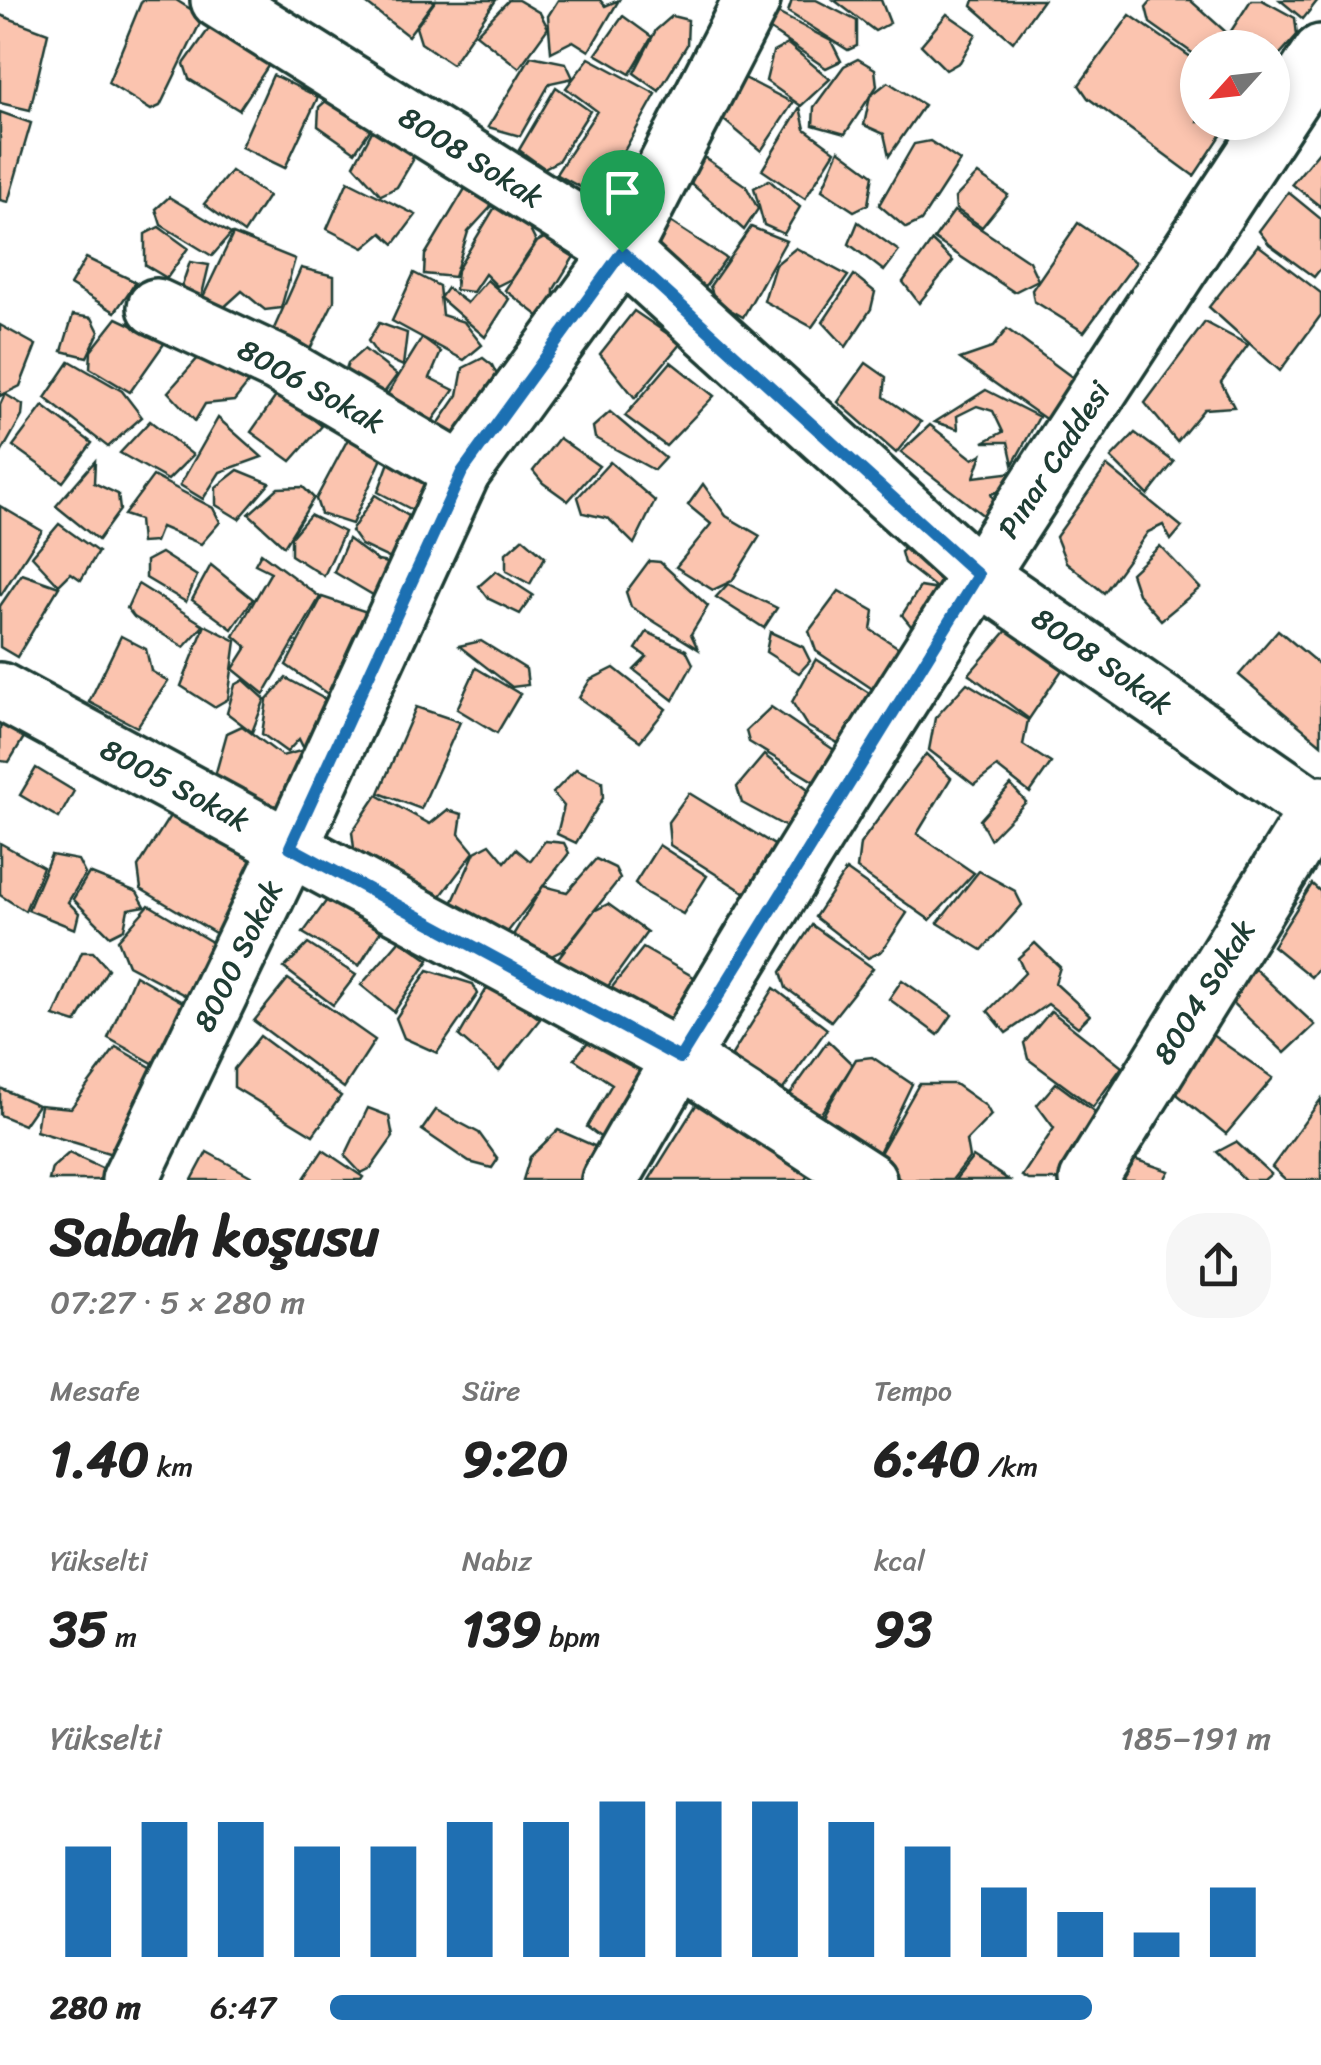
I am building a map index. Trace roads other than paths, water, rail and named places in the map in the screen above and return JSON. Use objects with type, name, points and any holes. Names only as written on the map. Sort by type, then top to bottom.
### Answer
[{"type":"street","name":"8008 Sokak","points":[[220,0],[622,252],[978,575],[1320,809]]},
{"type":"street","name":"8000 Sokak","points":[[130,1180],[290,847],[462,472],[622,252],[752,0]]},
{"type":"street","name":"Pınar Caddesi","points":[[610,1180],[680,1058],[978,575],[1321,53]]},
{"type":"street","name":"8006 Sokak","points":[[156,307],[278,364],[462,472]]},
{"type":"street","name":"8005 Sokak","points":[[0,690],[680,1058],[868,1180]]},
{"type":"street","name":"8004 Sokak","points":[[1088,1180],[1320,809]]}]
